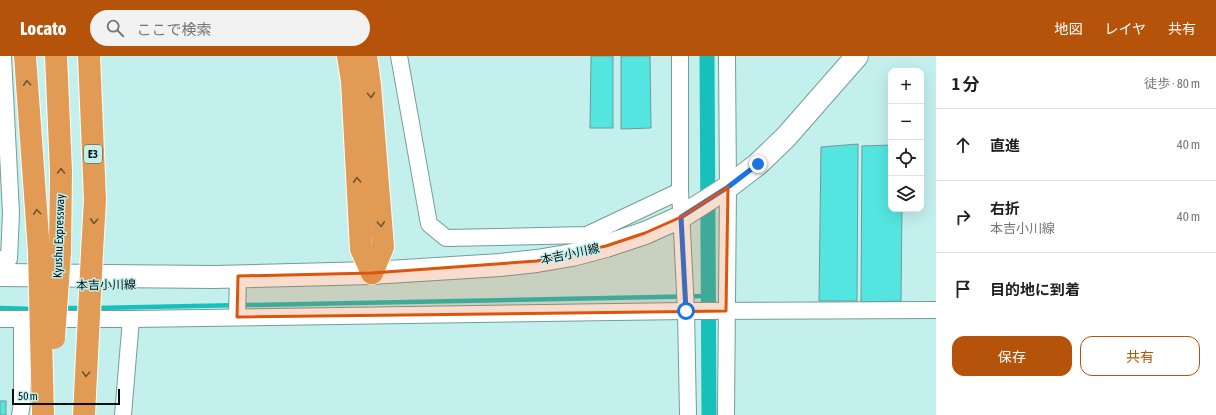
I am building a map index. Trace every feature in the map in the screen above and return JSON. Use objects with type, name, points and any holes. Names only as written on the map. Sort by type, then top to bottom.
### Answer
[{"type":"highway","points":[[25,56],[50,251]]},
{"type":"highway","name":"Kyushu Expressway","points":[[49,415],[48,337],[50,251],[61,171],[56,56]]},
{"type":"highway","name":"E3","points":[[84,415],[95,200],[89,56]]},
{"type":"highway","points":[[95,200],[103,56]]},
{"type":"highway","points":[[348,56],[352,80],[361,249],[372,273]]},
{"type":"highway","points":[[366,56],[370,85],[383,247],[372,273]]},
{"type":"highway","points":[[42,415],[48,337]]},
{"type":"main road","name":"本吉小川線","points":[[0,275],[214,277],[372,273],[500,265],[572,255],[645,233],[681,217],[728,187],[758,164],[786,137],[857,56]]},
{"type":"street","points":[[399,56],[429,224],[446,238],[587,235],[680,191]]},
{"type":"street","points":[[680,56],[680,191],[686,311],[688,415]]},
{"type":"street","points":[[726,415],[728,187],[727,56]]},
{"type":"street","points":[[0,259],[9,259],[11,213],[6,58]]},
{"type":"street","points":[[237,317],[238,276]]},
{"type":"street","points":[[0,319],[131,319],[686,311],[936,310]]},
{"type":"street","points":[[20,415],[22,404],[22,319]]},
{"type":"street","points":[[123,415],[131,319]]},
{"type":"highlighted area","points":[[728,187],[726,311],[237,317],[238,276],[372,273],[537,261],[606,246],[645,233],[681,217]]},
{"type":"building","points":[[591,56],[613,56],[613,128],[590,128]]},
{"type":"building","points":[[621,56],[650,56],[651,128],[621,129]]},
{"type":"building","points":[[858,144],[857,301],[819,301],[821,147]]},
{"type":"building","points":[[888,145],[888,212],[902,212],[901,301],[861,302],[862,146]]},
{"type":"building","points":[[0,401],[6,401],[6,415],[0,415]]},
{"type":"waterway","points":[[707,56],[709,415]]},
{"type":"waterway","points":[[96,308],[708,296]]},
{"type":"waterway","points":[[0,308],[34,309]]},
{"type":"waterway","points":[[62,308],[84,308]]},
{"type":"route","points":[[686,311],[681,217],[728,187],[758,164]]}]
